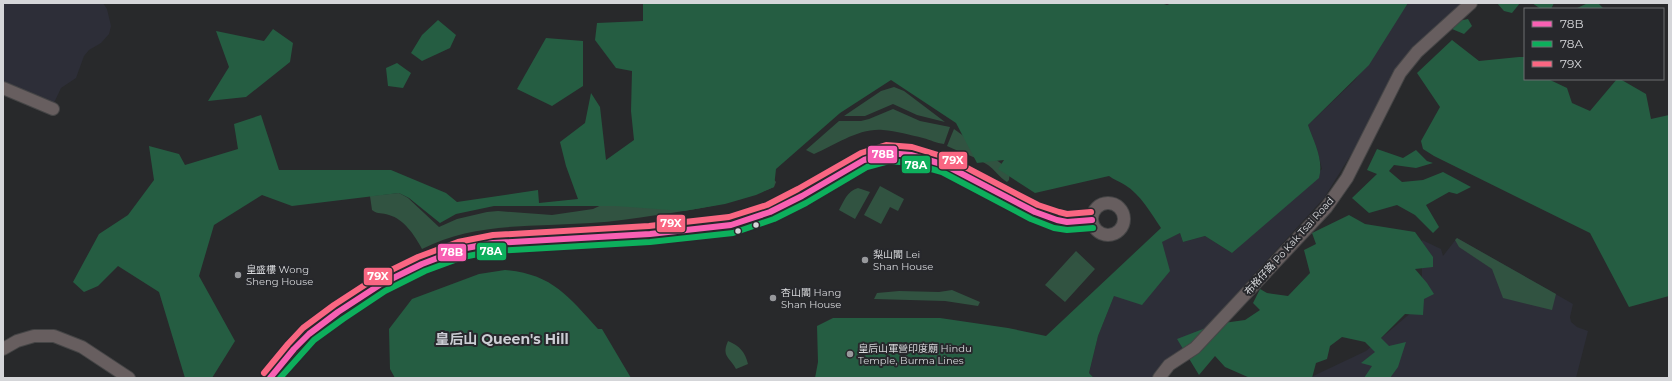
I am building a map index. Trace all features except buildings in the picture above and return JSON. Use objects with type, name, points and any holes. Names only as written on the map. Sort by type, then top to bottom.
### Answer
[{"type":"street","name":"布格仔路 Po Kak Tsai Road","points":[[1159,378],[1169,365],[1184,357],[1195,348],[1326,208],[1347,178],[1400,74],[1417,52],[1471,3]]},
{"type":"street","points":[[3,88],[53,109]]},
{"type":"street","points":[[270,378],[294,349],[309,334],[338,312],[388,281],[422,264],[461,249],[494,244],[650,234],[731,225],[765,214],[864,160],[888,153],[911,155],[945,165],[1035,212],[1058,220],[1067,222],[1092,220]]},
{"type":"street","points":[[3,349],[17,341],[34,336],[54,336],[82,347],[129,378]]},
{"type":"shaded area","points":[[3,3],[103,3],[107,9],[111,26],[109,34],[101,43],[89,50],[84,56],[76,78],[61,88],[53,105],[3,82]]},
{"type":"shaded area","points":[[1408,3],[1462,3],[1393,73],[1365,132],[1324,198],[1159,378],[1094,378],[1089,373],[1098,336],[1114,296],[1161,242],[1180,233],[1183,242],[1205,236],[1232,253],[1322,169],[1317,149],[1308,125],[1355,80]]},
{"type":"shaded area","points":[[1457,238],[1573,304],[1570,317],[1571,322],[1577,327],[1588,331],[1576,378],[1309,378],[1366,351],[1413,311],[1422,277],[1422,240],[1441,249],[1443,256]]},
{"type":"green space","points":[[643,3],[1161,3],[1167,5],[1172,3],[1408,3],[1369,65],[1308,125],[1319,158],[1319,178],[1232,253],[1205,236],[1183,242],[1180,233],[1162,242],[1170,271],[1142,305],[1114,296],[1098,336],[1089,373],[1094,378],[815,378],[818,362],[817,326],[833,318],[940,318],[1008,328],[1046,336],[1161,228],[1136,193],[1109,176],[1035,193],[998,169],[1004,160],[977,163],[956,123],[891,80],[840,113],[776,169],[774,187],[756,195],[725,204],[684,211],[615,206],[494,206],[456,214],[440,223],[409,198],[399,193],[292,206],[262,195],[214,225],[199,276],[235,341],[212,378],[185,378],[159,292],[118,266],[98,286],[84,292],[73,282],[99,234],[128,215],[154,180],[149,146],[179,154],[185,165],[238,149],[234,124],[261,115],[279,170],[391,170],[446,193],[457,202],[538,190],[539,203],[578,199],[566,166],[560,142],[585,123],[591,93],[600,107],[606,160],[634,140],[631,111],[632,71],[616,68],[595,40],[597,23],[643,21]]},
{"type":"green space","points":[[1497,3],[1520,3],[1512,13],[1504,11]]},
{"type":"green space","points":[[1532,3],[1554,3],[1552,8],[1540,8]]},
{"type":"green space","points":[[1588,3],[1598,3],[1603,8],[1577,8]]},
{"type":"green space","points":[[1468,19],[1472,26],[1464,34],[1452,29],[1458,21]]},
{"type":"green space","points":[[438,20],[456,35],[450,48],[422,61],[411,53],[422,35]]},
{"type":"green space","points":[[273,29],[293,43],[290,62],[246,97],[208,101],[229,67],[216,31],[264,41]]},
{"type":"green space","points":[[546,38],[583,41],[583,86],[552,106],[517,89]]},
{"type":"green space","points":[[1452,40],[1479,61],[1524,57],[1524,80],[1550,80],[1567,88],[1572,103],[1590,111],[1616,80],[1622,80],[1646,94],[1651,119],[1669,115],[1669,296],[1629,307],[1590,233],[1434,156],[1423,149],[1421,141],[1440,107],[1417,73]]},
{"type":"green space","points":[[397,63],[411,73],[403,88],[388,86],[386,68]]},
{"type":"green space","points":[[894,87],[904,91],[945,122],[917,115],[893,104],[865,116],[844,116],[881,91]]},
{"type":"green space","points":[[893,109],[920,121],[950,127],[944,144],[898,132],[874,130],[856,134],[814,154],[806,150],[839,121],[861,121]]},
{"type":"green space","points":[[954,129],[1010,170],[1009,180],[1007,182],[1004,180],[983,162],[947,146]]},
{"type":"green space","points":[[1377,149],[1403,158],[1416,150],[1427,161],[1433,163],[1416,168],[1394,165],[1389,171],[1402,182],[1423,180],[1443,172],[1471,187],[1457,194],[1449,192],[1426,205],[1439,227],[1433,233],[1415,215],[1397,205],[1369,213],[1352,198],[1377,174],[1367,170]]},
{"type":"green space","points":[[771,176],[776,182],[774,187],[745,198],[702,208],[608,222],[504,227],[483,230],[442,240],[422,249],[400,220],[372,210],[370,196],[399,193],[408,198],[439,227],[457,219],[487,212],[498,211],[552,215],[593,209],[642,186]]},
{"type":"green space","points":[[880,186],[904,199],[898,211],[890,207],[881,224],[864,215]]},
{"type":"green space","points":[[858,188],[870,192],[855,219],[839,210],[848,194],[854,189]]},
{"type":"green space","points":[[1349,215],[1365,224],[1415,232],[1433,257],[1433,267],[1415,269],[1434,294],[1424,299],[1423,315],[1405,314],[1381,338],[1389,346],[1406,342],[1398,367],[1390,378],[1364,378],[1372,366],[1361,363],[1375,352],[1365,342],[1342,337],[1330,346],[1327,359],[1316,363],[1312,378],[1250,378],[1225,367],[1215,356],[1199,375],[1177,339],[1216,324],[1245,320],[1260,310],[1253,303],[1260,289],[1267,293],[1288,296],[1310,273],[1304,250],[1316,244],[1312,233]]},
{"type":"green space","points":[[1457,238],[1556,294],[1552,310],[1503,298],[1492,269],[1459,247],[1455,240]]},
{"type":"green space","points":[[1076,251],[1095,269],[1065,302],[1045,285]]},
{"type":"green space","points":[[505,270],[535,276],[558,289],[568,297],[598,329],[602,329],[631,378],[395,378],[390,369],[389,329],[412,299],[479,274]]},
{"type":"green space","points":[[952,290],[980,302],[978,306],[945,301],[874,299],[877,293],[899,291],[939,292]]},
{"type":"green space","points":[[728,341],[736,345],[741,350],[748,364],[736,369],[726,354],[725,350]]},
{"type":"transit line","name":"79X","points":[[264,373],[303,328],[334,305],[377,277],[418,257],[458,242],[493,235],[649,226],[729,217],[767,205],[861,153],[886,145],[912,147],[948,158],[1038,205],[1059,212],[1067,214],[1091,212]]},
{"type":"transit line","name":"78B","points":[[270,378],[294,349],[309,334],[338,312],[381,284],[422,264],[461,249],[493,243],[650,234],[731,225],[770,212],[802,196],[864,160],[888,153],[911,155],[945,165],[1035,212],[1057,220],[1067,222],[1092,220]]},
{"type":"transit line","name":"78A","points":[[280,378],[314,340],[385,291],[425,271],[463,257],[494,251],[650,242],[733,233],[774,219],[806,203],[867,167],[889,161],[910,163],[942,172],[1031,219],[1054,228],[1067,230],[1093,228]]},
{"type":"place","name":"梨山閣 Lei Shan House","points":[[865,260]]},
{"type":"place","name":"皇盛樓 Wong Sheng House","points":[[238,275]]},
{"type":"place","name":"杏山閣 Hang Shan House","points":[[773,298]]},
{"type":"place","name":"皇后山軍營印度廟 Hindu Temple, Burma Lines","points":[[850,354]]},
{"type":"district","name":"皇后山 Queen's Hill","points":[[502,339]]}]
